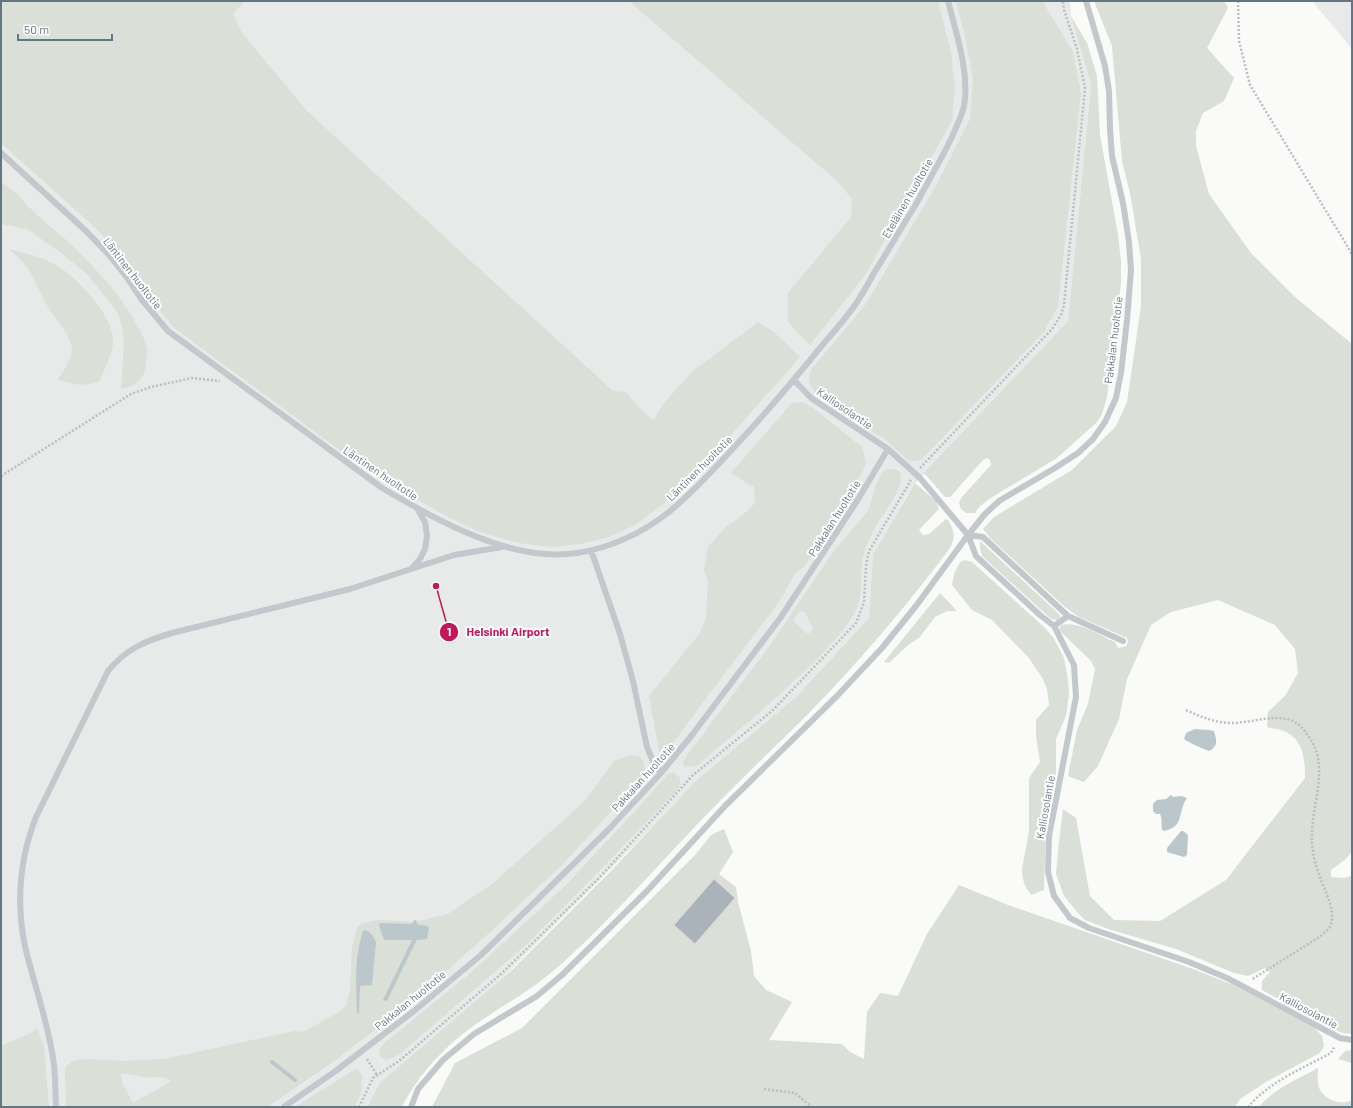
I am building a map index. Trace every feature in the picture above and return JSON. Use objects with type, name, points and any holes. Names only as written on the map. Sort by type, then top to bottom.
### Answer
[{"type":"lane","name":"Eteläinen huoltotie","points":[[794,380],[855,305],[934,174],[956,128],[963,108],[965,93],[964,76],[960,50],[948,1]]},
{"type":"lane","name":"Pakkalan huoltotie","points":[[411,1107],[418,1089],[443,1060],[474,1034],[537,996],[562,975],[647,891],[725,806],[837,696],[882,648],[916,606],[985,514],[999,501],[1078,453],[1093,439],[1105,422],[1116,398],[1121,374],[1130,278],[1129,242],[1123,203],[1112,156],[1109,91],[1105,66],[1086,1]]},
{"type":"lane","name":"Läntinen huoltotie","points":[[1,153],[86,231],[109,255],[142,300],[168,331],[382,488],[416,508],[461,531],[504,546],[541,553],[561,554],[591,550],[606,546],[632,535],[668,513],[691,492],[724,459],[794,380]]},
{"type":"lane","name":"Kalliosolantie","points":[[794,380],[812,398],[888,449]]},
{"type":"lane","name":"Pakkalan huoltotie","points":[[284,1107],[362,1051],[481,955],[610,828],[661,773],[692,735],[781,617],[857,501],[888,449]]},
{"type":"lane","points":[[888,449],[920,478],[968,535],[983,537],[1068,616],[1123,641]]},
{"type":"lane","points":[[410,570],[420,559],[425,549],[427,536],[425,522],[416,508]]},
{"type":"lane","name":"Kalliosolantie","points":[[968,535],[976,556],[1054,626],[1074,665],[1076,697],[1049,836],[1048,872],[1054,896],[1070,918],[1089,928],[1189,962],[1227,978],[1340,1038],[1352,1040]]},
{"type":"lane","points":[[56,1107],[53,1053],[42,1006],[25,946],[22,926],[20,907],[22,870],[29,836],[36,816],[108,671],[125,653],[149,640],[194,627],[350,589],[454,555],[504,546]]},
{"type":"lane","points":[[591,550],[620,634],[633,681],[647,747],[653,762],[661,773]]},
{"type":"lane","points":[[1054,626],[1068,616]]},
{"type":"path","points":[[1238,1],[1240,41],[1250,85],[1352,254]]},
{"type":"path","points":[[1,476],[131,394],[151,387],[192,378],[238,383]]},
{"type":"path","points":[[1186,710],[1211,720],[1232,723],[1271,718],[1290,719],[1300,725],[1312,740],[1318,755],[1320,771],[1312,833],[1313,855],[1319,875],[1328,895],[1332,913],[1329,928],[1321,936],[1242,986]]},
{"type":"path","points":[[1248,1107],[1257,1096],[1263,1092],[1331,1053],[1340,1038]]},
{"type":"path","points":[[362,1051],[377,1075]]},
{"type":"path","points":[[764,1088],[795,1092],[812,1107]]},
{"type":"shaded area","points":[[1,1],[1070,1],[1071,16],[1091,85],[1068,321],[912,487],[873,554],[869,618],[796,697],[712,767],[387,1094],[380,1107],[1,1107]]},
{"type":"shaded area","points":[[1,1],[245,1],[233,14],[242,33],[307,111],[613,391],[626,392],[643,412],[654,420],[663,404],[693,371],[758,322],[775,333],[800,357],[694,477],[667,501],[635,525],[606,538],[581,544],[550,547],[519,543],[480,532],[446,516],[353,460],[173,327],[135,279],[124,261],[99,231],[1,143]]},
{"type":"shaded area","points":[[629,1],[938,1],[951,52],[955,89],[952,121],[865,275],[810,345],[788,322],[788,293],[851,217],[852,199],[837,181]]},
{"type":"shaded area","points":[[956,1],[1042,1],[1073,52],[1081,93],[1058,306],[1044,332],[922,459],[909,461],[883,438],[816,394],[809,383],[810,371],[866,304],[938,182],[970,119],[973,78]]},
{"type":"shaded area","points":[[1094,1],[1224,1],[1228,8],[1207,48],[1234,78],[1224,101],[1203,113],[1196,131],[1196,146],[1209,194],[1251,253],[1295,297],[1352,344],[1352,851],[1346,859],[1331,870],[1331,877],[1344,878],[1352,876],[1352,1034],[1342,1033],[1262,990],[1262,981],[1270,972],[1265,968],[1248,976],[1234,973],[1176,949],[1111,930],[1085,920],[1064,896],[1056,874],[1063,809],[1076,818],[1090,896],[1114,920],[1160,921],[1226,880],[1305,778],[1304,759],[1297,742],[1286,732],[1267,727],[1268,712],[1285,696],[1298,673],[1295,649],[1275,625],[1218,600],[1171,612],[1151,625],[1127,679],[1119,719],[1098,766],[1084,782],[1068,776],[1077,730],[1088,704],[1095,669],[1091,661],[1059,630],[1061,625],[1075,625],[1089,629],[1115,642],[1118,648],[1126,646],[1128,642],[1127,638],[1079,617],[1065,607],[991,539],[983,529],[994,517],[1072,470],[1116,426],[1127,402],[1141,306],[1141,259],[1130,193],[1122,161],[1112,46]]},
{"type":"shaded area","points":[[1312,1],[1352,1],[1352,49]]},
{"type":"shaded area","points":[[1071,16],[1087,43],[1097,76],[1100,135],[1118,235],[1121,262],[1121,283],[1107,397],[1102,414],[1097,422],[1057,458],[989,499],[980,506],[975,513],[966,513],[961,509],[959,503],[961,498],[991,465],[990,460],[987,458],[983,460],[950,497],[945,497],[924,473],[1068,321],[1091,85]]},
{"type":"shaded area","points":[[1,183],[15,192],[38,216],[83,256],[102,276],[127,308],[142,334],[147,350],[144,373],[135,384],[121,389],[124,344],[123,331],[118,313],[87,274],[64,255],[27,229],[1,224]]},
{"type":"shaded area","points":[[9,249],[39,257],[51,262],[65,271],[94,299],[108,322],[112,334],[113,344],[109,359],[99,382],[78,385],[58,379],[70,359],[72,345],[70,339],[47,305],[27,267]]},
{"type":"shaded area","points":[[802,402],[813,408],[862,447],[866,463],[864,469],[805,566],[795,574],[779,602],[671,746],[665,752],[659,751],[649,696],[700,633],[706,618],[708,581],[704,570],[708,547],[726,527],[745,513],[755,503],[754,487],[731,473],[792,403]]},
{"type":"shaded area","points":[[888,469],[897,470],[901,474],[901,481],[894,498],[876,526],[867,545],[861,571],[860,600],[850,620],[840,634],[816,660],[773,700],[698,765],[691,767],[684,766],[683,762],[688,754],[769,647],[833,552],[868,511],[876,485],[882,472]],"holes":[[[799,611],[805,612],[813,627],[810,633],[806,633],[793,621]]]},
{"type":"shaded area","points":[[915,483],[936,501],[939,509],[919,530],[923,535],[929,534],[946,519],[949,521],[954,534],[953,540],[950,548],[933,570],[863,655],[806,716],[687,835],[585,942],[538,983],[475,1025],[450,1045],[428,1067],[402,1107],[368,1107],[379,1084],[512,970],[611,871],[698,779],[796,697],[869,618],[873,554]]},
{"type":"shaded area","points":[[980,541],[1059,614],[1060,617],[1058,620],[1051,619],[982,556]]},
{"type":"shaded area","points":[[965,560],[972,562],[1043,626],[1053,637],[1064,658],[1069,694],[1066,716],[1056,739],[1056,772],[1046,821],[1044,890],[1031,895],[1024,883],[1022,869],[1029,831],[1029,778],[1040,762],[1036,736],[1036,720],[1049,705],[1047,689],[1043,679],[1029,658],[992,620],[972,610],[952,585],[954,574],[960,562]]},
{"type":"shaded area","points":[[940,593],[957,611],[947,611],[935,617],[919,638],[908,645],[889,663],[884,662]]},
{"type":"shaded area","points":[[1195,729],[1214,731],[1216,740],[1214,747],[1209,751],[1184,739],[1186,733]]},
{"type":"shaded area","points":[[629,755],[639,756],[644,762],[645,774],[562,865],[416,998],[333,1062],[267,1107],[66,1107],[65,1067],[73,1061],[87,1059],[123,1061],[164,1059],[295,1031],[303,1032],[336,1014],[346,1006],[350,991],[352,947],[357,928],[363,923],[378,920],[415,922],[448,914],[492,884],[585,801],[614,761]],"holes":[[[121,1074],[129,1074],[140,1077],[161,1077],[172,1081],[133,1103],[123,1085]]]},
{"type":"shaded area","points":[[673,772],[680,778],[680,787],[527,944],[400,1054],[387,1060],[381,1058],[379,1052],[382,1045],[474,970],[566,885],[668,774]]},
{"type":"shaded area","points":[[1171,795],[1173,797],[1181,796],[1187,798],[1178,823],[1175,827],[1163,831],[1161,816],[1153,811],[1153,804],[1157,800],[1166,799]]},
{"type":"shaded area","points":[[724,829],[733,852],[719,874],[736,887],[738,902],[751,951],[754,976],[766,990],[792,1002],[769,1040],[842,1044],[850,1052],[864,1059],[867,1012],[880,993],[898,996],[927,934],[959,885],[1008,905],[1193,969],[1233,985],[1314,1027],[1322,1036],[1324,1046],[1320,1053],[1266,1082],[1240,1099],[1235,1107],[432,1107],[455,1063],[522,1028],[696,854],[711,835]]},
{"type":"shaded area","points":[[1181,831],[1188,835],[1187,855],[1184,857],[1167,852],[1167,848]]},
{"type":"shaded area","points":[[414,920],[417,920],[418,925],[428,926],[427,939],[417,940],[387,1001],[383,1000],[412,940],[384,940],[379,926],[380,923],[412,924]]},
{"type":"shaded area","points":[[364,930],[368,931],[372,935],[376,942],[372,985],[360,986],[359,1013],[357,1013],[357,961],[360,941]]},
{"type":"shaded area","points":[[37,1028],[44,1046],[49,1107],[1,1107],[1,1046],[31,1033]]},
{"type":"shaded area","points":[[1352,1050],[1352,1063],[1338,1059],[1345,1051]]},
{"type":"shaded area","points":[[357,1068],[362,1075],[361,1094],[354,1107],[295,1107]]},
{"type":"shaded area","points":[[1318,1068],[1319,1088],[1325,1096],[1338,1102],[1347,1102],[1352,1100],[1352,1107],[1259,1107],[1279,1089]]},
{"type":"building","points":[[714,879],[735,898],[695,944],[674,925]]},
{"type":"waterway","points":[[272,1062],[295,1080]]},
{"type":"place","name":"Helsinki Airport","points":[[436,586]]}]
